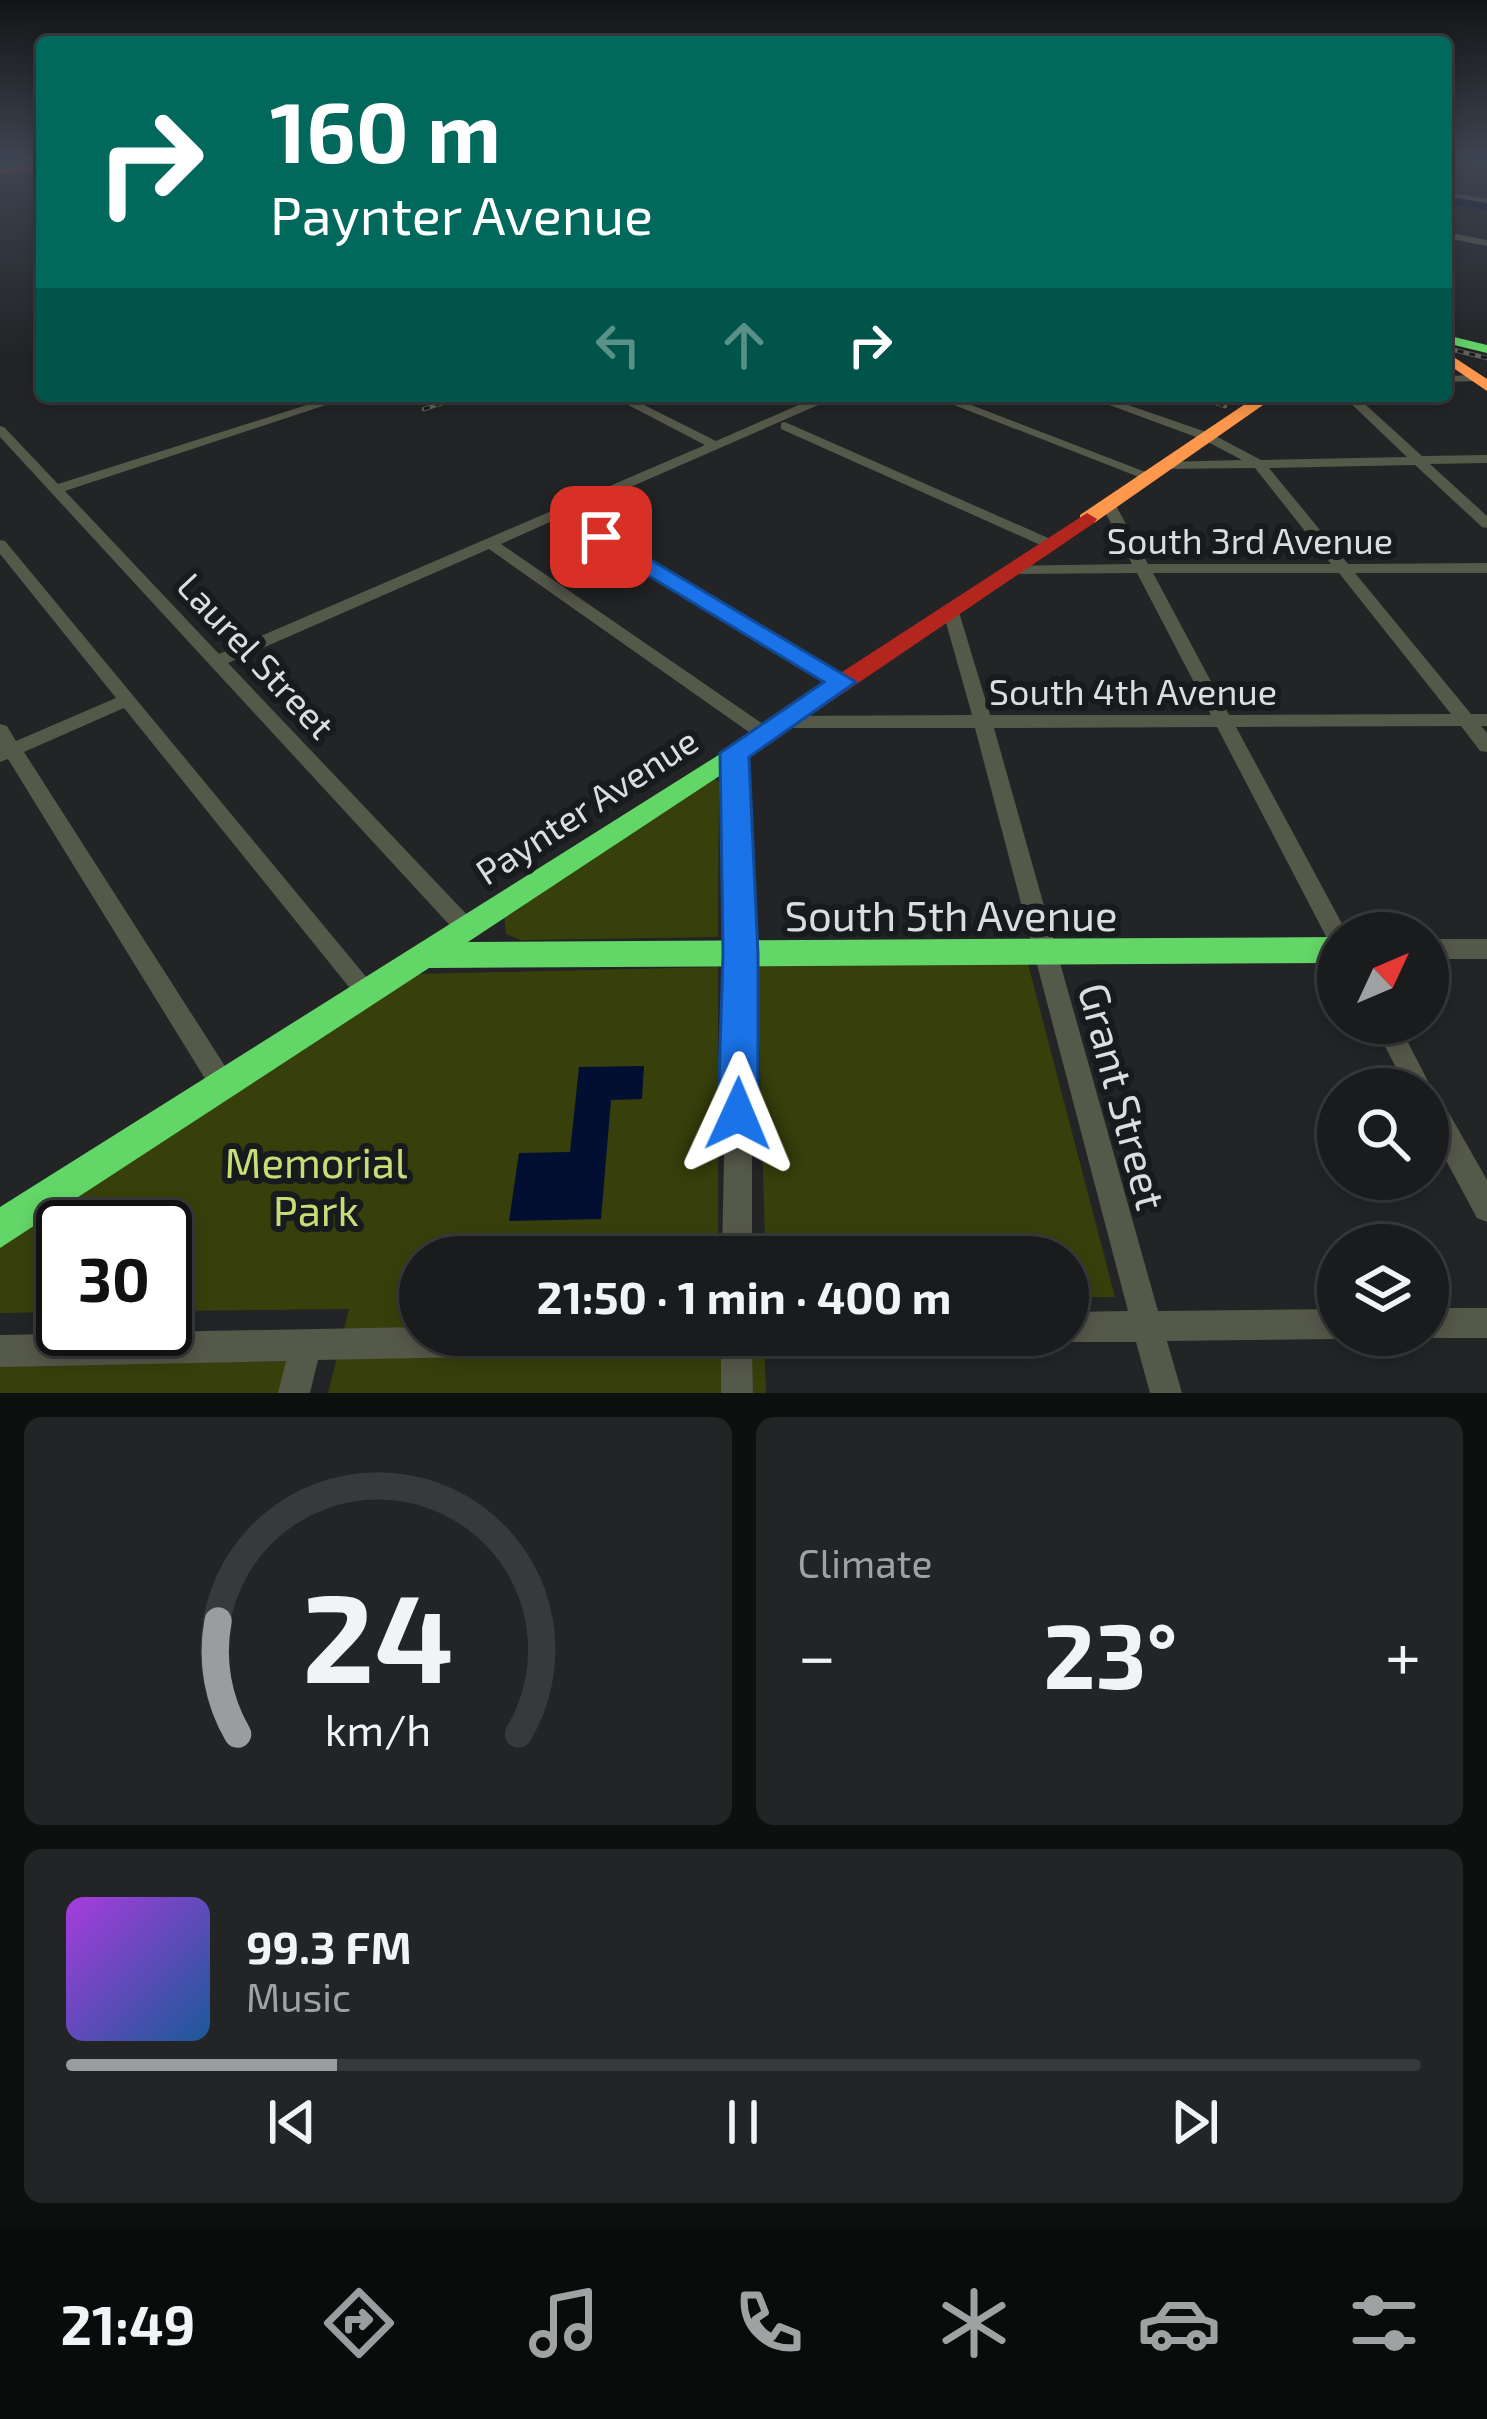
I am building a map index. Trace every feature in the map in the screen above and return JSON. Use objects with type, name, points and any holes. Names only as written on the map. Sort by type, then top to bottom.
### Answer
[{"type":"street","points":[[1452,236],[1487,243]]},
{"type":"street","points":[[1452,339],[1487,346]]},
{"type":"street","points":[[1452,360],[1482,382]]},
{"type":"street","points":[[1452,380],[1482,382]]},
{"type":"street","points":[[57,489],[328,402]]},
{"type":"street","points":[[629,402],[716,446]]},
{"type":"street","points":[[217,661],[816,402]]},
{"type":"street","points":[[955,402],[1156,471],[1487,459]]},
{"type":"street","points":[[1108,402],[1208,437],[1259,464],[1342,570],[1477,721],[1487,746]]},
{"type":"street","name":"Paynter Avenue","points":[[0,1229],[951,612],[1259,402]]},
{"type":"street","points":[[1354,402],[1487,524]]},
{"type":"street","points":[[785,426],[1050,544]]},
{"type":"street","name":"Laurel Street","points":[[0,430],[464,926]]},
{"type":"street","points":[[1108,503],[1324,912]]},
{"type":"street","points":[[560,513],[843,682]]},
{"type":"street","points":[[490,543],[772,728]]},
{"type":"street","points":[[0,544],[365,990]]},
{"type":"street","name":"South 3rd Avenue","points":[[1012,569],[1487,568]]},
{"type":"street","name":"Grant Street","points":[[951,612],[1166,1393]]},
{"type":"street","points":[[128,700],[4,745],[221,1082]]},
{"type":"street","name":"South 4th Avenue","points":[[772,728],[1477,721]]},
{"type":"street","points":[[735,753],[740,954],[736,1236]]},
{"type":"street","points":[[1449,949],[1487,949]]},
{"type":"street","name":"South 5th Avenue","points":[[420,955],[1317,950]]},
{"type":"street","points":[[1449,1139],[1487,1208]]},
{"type":"street","points":[[1449,1323],[1487,1323]]},
{"type":"street","points":[[1089,1326],[1317,1324]]},
{"type":"street","points":[[0,1351],[399,1344]]},
{"type":"street","points":[[294,1393],[306,1346]]},
{"type":"street","points":[[736,1356],[737,1393]]},
{"type":"green space","points":[[714,778],[719,782],[718,937],[521,940],[506,934],[504,914]]},
{"type":"green space","points":[[1027,960],[1115,1297],[1089,1297],[1089,1236],[765,1236],[757,966]]},
{"type":"green space","name":"Memorial Park","points":[[718,967],[718,1236],[399,1236],[399,1356],[765,1356],[766,1393],[328,1393],[349,1309],[192,1311],[192,1200],[72,1200],[417,974]]},
{"type":"green space","points":[[36,1223],[36,1312],[0,1313],[0,1247]]},
{"type":"green space","points":[[291,1361],[282,1393],[0,1393],[0,1365]]},
{"type":"water","points":[[644,1066],[642,1099],[611,1100],[601,1219],[509,1221],[519,1153],[570,1152],[579,1067]]},
{"type":"railway","points":[[1452,349],[1487,358]]},
{"type":"railway","points":[[424,409],[445,402]]},
{"type":"railway","points":[[1213,402],[1225,406]]},
{"type":"traffic: fast","points":[[1452,340],[1487,349]]},
{"type":"traffic: fast","points":[[0,1229],[771,730]]},
{"type":"traffic: fast","points":[[423,955],[1317,950]]},
{"type":"traffic: slow","points":[[1452,360],[1487,386]]},
{"type":"traffic: slow","points":[[1087,519],[1259,402]]},
{"type":"traffic: jam","points":[[771,730],[1087,519]]},
{"type":"route","points":[[601,537],[843,682],[735,753],[738,1114]]}]
